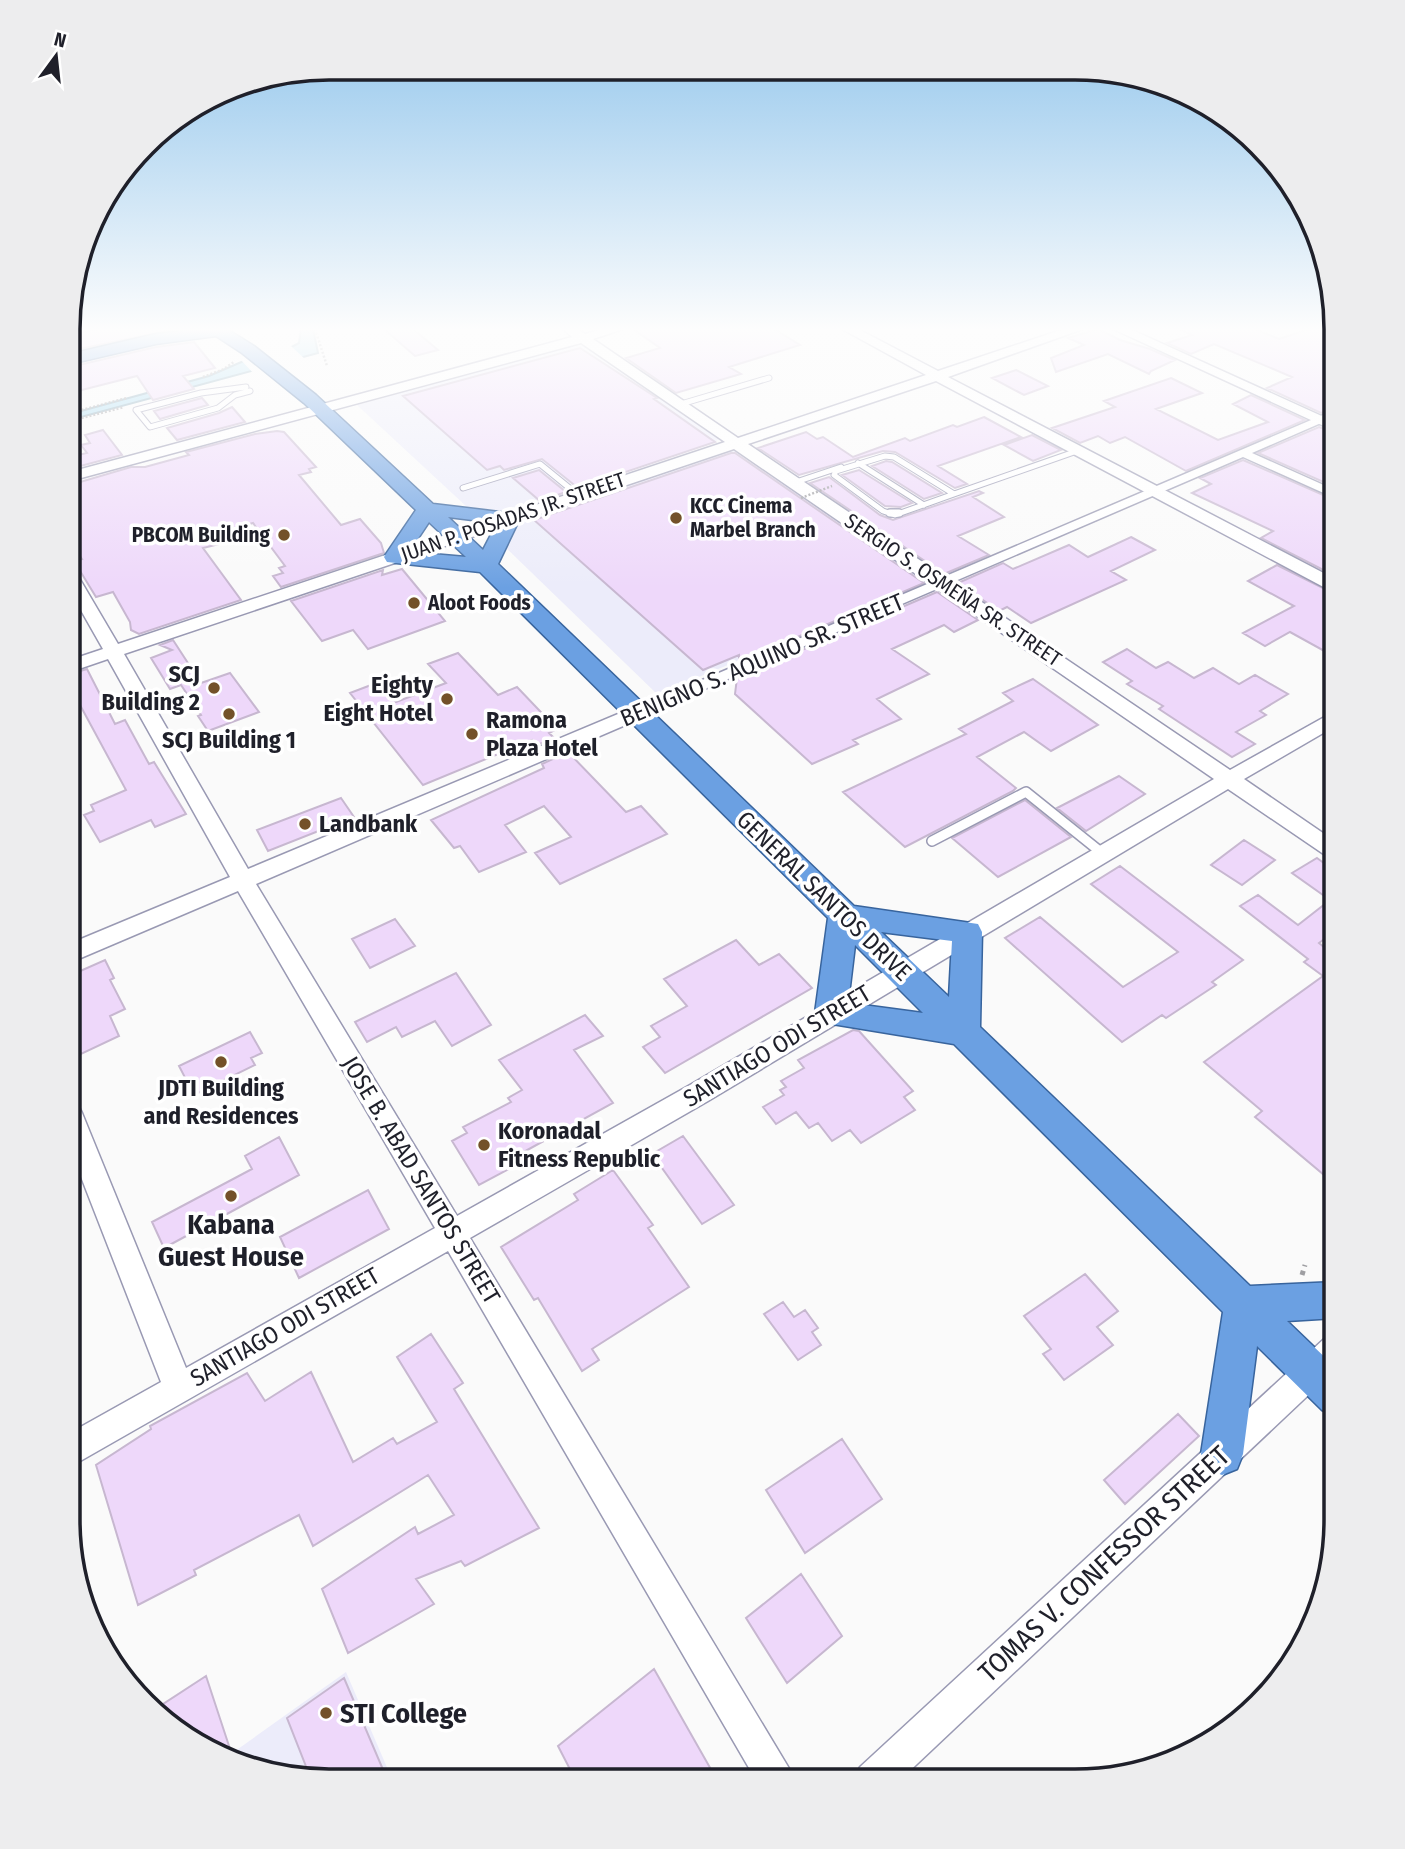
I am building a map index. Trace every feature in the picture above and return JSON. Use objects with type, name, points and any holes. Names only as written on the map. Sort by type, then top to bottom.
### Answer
[{"type":"highway","name":"GENERAL SANTOS DRIVE","points":[[328,415],[486,565],[1243,1305],[1324,1369]]},
{"type":"highway","points":[[427,509],[510,518],[486,565],[395,557],[427,509]]},
{"type":"highway","points":[[843,916],[967,932],[964,1032],[831,1013],[843,916]]},
{"type":"highway","points":[[1222,1454],[1243,1305],[1324,1301]]},
{"type":"street","points":[[80,474],[278,415]]},
{"type":"street","name":"SERGIO S. OSMEÑA SR. STREET","points":[[698,415],[798,490],[942,582],[1324,844]]},
{"type":"street","name":"JUAN P. POSADAS JR. STREET","points":[[80,663],[816,415]]},
{"type":"street","points":[[1011,415],[1324,580]]},
{"type":"street","points":[[1308,415],[1324,423]]},
{"type":"street","name":"BENIGNO S. AQUINO SR. STREET","points":[[80,949],[1324,417]]},
{"type":"street","points":[[1244,453],[1324,490]]},
{"type":"street","name":"JOSE B. ABAD SANTOS STREET","points":[[80,593],[243,880],[770,1769]]},
{"type":"street","name":"SANTIAGO ODI STREET","points":[[80,1445],[699,1093],[1324,723]]},
{"type":"street","points":[[80,1140],[179,1388]]},
{"type":"street","name":"TOMAS V. CONFESSOR STREET","points":[[885,1769],[1222,1454],[1324,1375]]},
{"type":"lane","points":[[140,415],[150,427],[192,415]]},
{"type":"lane","points":[[880,456],[836,471],[834,477],[890,514],[956,496],[1077,451]]},
{"type":"lane","points":[[798,490],[871,456],[880,456],[894,457],[950,489],[956,496]]},
{"type":"lane","points":[[858,463],[924,505]]},
{"type":"lane","points":[[463,488],[540,464],[578,495]]},
{"type":"lane","points":[[932,841],[1026,792],[1102,853]]},
{"type":"path","points":[[798,490],[832,486]]},
{"type":"shaded area","points":[[368,415],[687,415],[721,439],[502,511],[467,507]]},
{"type":"shaded area","points":[[733,447],[931,582],[657,694],[503,545],[514,520]]},
{"type":"shaded area","name":"STI College","points":[[346,1672],[388,1769],[313,1768],[281,1764],[236,1751]]},
{"type":"building","points":[[211,415],[239,415],[245,422],[177,440],[167,428]]},
{"type":"building","points":[[425,415],[677,415],[715,442],[578,488],[542,459],[504,470],[500,466],[487,470]]},
{"type":"building","points":[[1090,415],[1169,415],[1218,440],[1268,422],[1255,415],[1295,415],[1305,420],[1186,471],[1125,437],[1110,443],[1098,436],[1080,443],[1052,428]]},
{"type":"building","points":[[984,417],[1021,437],[938,466],[967,484],[955,488],[895,452],[883,451],[799,475],[758,448],[806,432],[817,439],[823,437],[853,457],[905,438],[910,441]]},
{"type":"building","points":[[1319,427],[1324,429],[1324,482],[1258,453]]},
{"type":"building","points":[[103,430],[122,455],[80,466],[80,455],[87,453],[81,445],[90,443],[85,435]]},
{"type":"building","points":[[284,432],[316,467],[309,469],[311,472],[299,475],[341,525],[360,519],[381,543],[384,553],[281,587],[273,576],[283,573],[279,568],[285,566],[253,523],[217,533],[223,543],[203,548],[241,600],[139,634],[131,630],[130,622],[113,592],[96,597],[80,571],[80,482],[131,467],[145,467],[189,455],[186,452],[255,434]]},
{"type":"building","points":[[1032,435],[1061,450],[1033,461],[1004,445]]},
{"type":"building","points":[[735,453],[924,583],[739,662],[739,655],[703,670],[534,520]]},
{"type":"building","points":[[1243,460],[1324,495],[1324,570],[1261,538],[1273,531],[1192,493],[1211,484],[1200,478]]},
{"type":"building","points":[[886,461],[892,462],[942,493],[924,499],[872,466]]},
{"type":"building","points":[[539,470],[566,492],[540,501],[513,478]]},
{"type":"building","points":[[859,470],[912,503],[901,507],[885,506],[842,475]]},
{"type":"building","points":[[829,477],[880,515],[893,520],[979,491],[983,493],[973,497],[1004,517],[958,536],[989,555],[944,574],[810,483]]},
{"type":"building","points":[[1131,537],[1155,550],[1111,571],[1126,580],[1031,623],[1007,607],[999,611],[958,583],[1003,563],[1013,569],[1069,545],[1088,557]]},
{"type":"building","points":[[1277,565],[1324,588],[1324,651],[1290,632],[1265,646],[1243,633],[1294,606],[1248,581]]},
{"type":"building","points":[[402,569],[445,621],[368,649],[353,630],[322,641],[291,601],[383,570],[382,575]]},
{"type":"building","points":[[937,592],[978,620],[954,632],[944,625],[892,649],[929,674],[877,699],[901,719],[853,740],[858,744],[812,764],[735,694],[737,678]]},
{"type":"building","points":[[173,640],[201,683],[230,673],[259,712],[208,731],[181,685],[170,689],[151,658],[172,650],[160,645]]},
{"type":"building","points":[[1127,649],[1156,668],[1168,662],[1194,678],[1213,668],[1239,684],[1255,675],[1288,694],[1260,711],[1266,715],[1236,732],[1255,744],[1232,757],[1159,709],[1163,706],[1127,684],[1132,681],[1103,662]]},
{"type":"building","points":[[458,653],[498,695],[517,687],[557,729],[549,733],[554,738],[535,746],[532,740],[423,785],[350,693],[379,682],[396,702],[446,683],[428,664]]},
{"type":"building","points":[[87,669],[115,724],[125,720],[149,764],[154,762],[186,814],[155,827],[151,820],[100,842],[84,815],[94,811],[91,805],[126,790],[80,705],[80,671]]},
{"type":"building","points":[[1033,679],[1098,725],[1051,751],[1024,732],[977,757],[1016,788],[1013,791],[905,847],[843,792],[966,734],[959,729],[1013,701],[1003,693]]},
{"type":"building","points":[[568,752],[626,812],[641,806],[667,834],[560,884],[535,853],[571,837],[544,806],[505,825],[526,852],[479,872],[460,846],[454,848],[431,820],[544,768],[542,764]]},
{"type":"building","points":[[1119,776],[1145,794],[1086,831],[1057,808]]},
{"type":"building","name":"Landbank","points":[[341,798],[354,817],[268,851],[257,830]]},
{"type":"building","points":[[1025,800],[1071,837],[998,877],[952,838]]},
{"type":"building","points":[[1244,840],[1275,860],[1242,885],[1211,865]]},
{"type":"building","points":[[1317,858],[1324,863],[1324,896],[1292,873]]},
{"type":"building","points":[[1120,866],[1243,960],[1212,982],[1216,985],[1166,1018],[1162,1015],[1122,1042],[1005,938],[1040,917],[1123,987],[1178,952],[1091,884]]},
{"type":"building","points":[[1258,895],[1298,925],[1324,905],[1324,939],[1319,943],[1324,947],[1324,1175],[1255,1117],[1262,1111],[1204,1062],[1323,976],[1304,962],[1308,959],[1240,906]]},
{"type":"building","points":[[395,919],[415,946],[370,968],[352,939]]},
{"type":"building","points":[[736,940],[759,965],[779,954],[812,988],[665,1073],[643,1047],[660,1037],[651,1026],[687,1006],[664,979]]},
{"type":"building","points":[[105,960],[114,978],[110,980],[125,1009],[110,1016],[119,1036],[81,1054],[80,1052],[80,971]]},
{"type":"building","points":[[456,973],[491,1025],[452,1046],[435,1021],[402,1037],[396,1027],[367,1042],[355,1022]]},
{"type":"building","points":[[585,1015],[603,1036],[574,1050],[613,1103],[520,1154],[524,1161],[479,1185],[452,1141],[467,1133],[463,1127],[511,1102],[508,1098],[522,1090],[499,1060]]},
{"type":"building","points":[[853,1030],[859,1031],[913,1091],[904,1097],[915,1110],[861,1143],[850,1130],[832,1141],[818,1123],[809,1128],[796,1112],[776,1124],[763,1107],[784,1095],[780,1090],[786,1087],[781,1081],[804,1068],[798,1060]]},
{"type":"building","name":"JDTI Building and Residences","points":[[250,1032],[262,1053],[251,1058],[255,1065],[194,1095],[179,1066]]},
{"type":"building","points":[[683,1136],[734,1205],[702,1224],[652,1154]]},
{"type":"building","name":"Kabana Guest House","points":[[279,1137],[299,1175],[164,1248],[152,1222],[252,1169],[245,1156]]},
{"type":"building","points":[[613,1170],[653,1225],[648,1228],[689,1287],[592,1349],[599,1360],[582,1371],[538,1298],[534,1300],[501,1247],[578,1200],[574,1194]]},
{"type":"building","points":[[368,1190],[389,1229],[299,1278],[280,1237]]},
{"type":"building","points":[[1085,1274],[1118,1311],[1097,1327],[1113,1345],[1064,1380],[1043,1354],[1051,1349],[1024,1316]]},
{"type":"building","points":[[783,1302],[794,1317],[805,1310],[818,1328],[812,1332],[821,1345],[798,1360],[764,1314]]},
{"type":"building","points":[[431,1334],[463,1383],[454,1389],[539,1528],[465,1566],[461,1561],[416,1579],[434,1604],[348,1653],[322,1589],[415,1527],[418,1534],[454,1515],[428,1475],[313,1546],[299,1515],[194,1570],[196,1575],[138,1605],[96,1465],[151,1429],[150,1426],[247,1373],[265,1401],[311,1372],[353,1462],[393,1438],[397,1444],[437,1422],[397,1357]]},
{"type":"building","points":[[1178,1414],[1199,1436],[1125,1504],[1104,1480]]},
{"type":"building","points":[[842,1439],[882,1499],[805,1553],[766,1490]]},
{"type":"building","points":[[801,1574],[842,1636],[787,1683],[746,1618]]},
{"type":"building","points":[[654,1669],[711,1769],[570,1769],[558,1746]]},
{"type":"building","points":[[206,1676],[230,1748],[191,1727],[162,1705]]},
{"type":"building","points":[[344,1678],[383,1769],[306,1767],[287,1718]]},
{"type":"place","name":"KCC Cinema Marbel Branch","points":[[676,518]]},
{"type":"place","name":"PBCOM Building","points":[[284,535]]},
{"type":"place","name":"Aloot Foods","points":[[414,603]]},
{"type":"place","name":"SCJ Building 2","points":[[214,688]]},
{"type":"place","name":"Eighty Eight Hotel","points":[[447,699]]},
{"type":"place","name":"SCJ Building 1","points":[[229,714]]},
{"type":"place","name":"Ramona Plaza Hotel","points":[[472,734]]},
{"type":"place","name":"Landbank","points":[[305,824]]},
{"type":"place","name":"JDTI Building and Residences","points":[[221,1062]]},
{"type":"place","name":"Koronadal Fitness Republic","points":[[484,1145]]},
{"type":"place","name":"Kabana Guest House","points":[[231,1196]]},
{"type":"place","name":"STI College","points":[[326,1713]]}]
